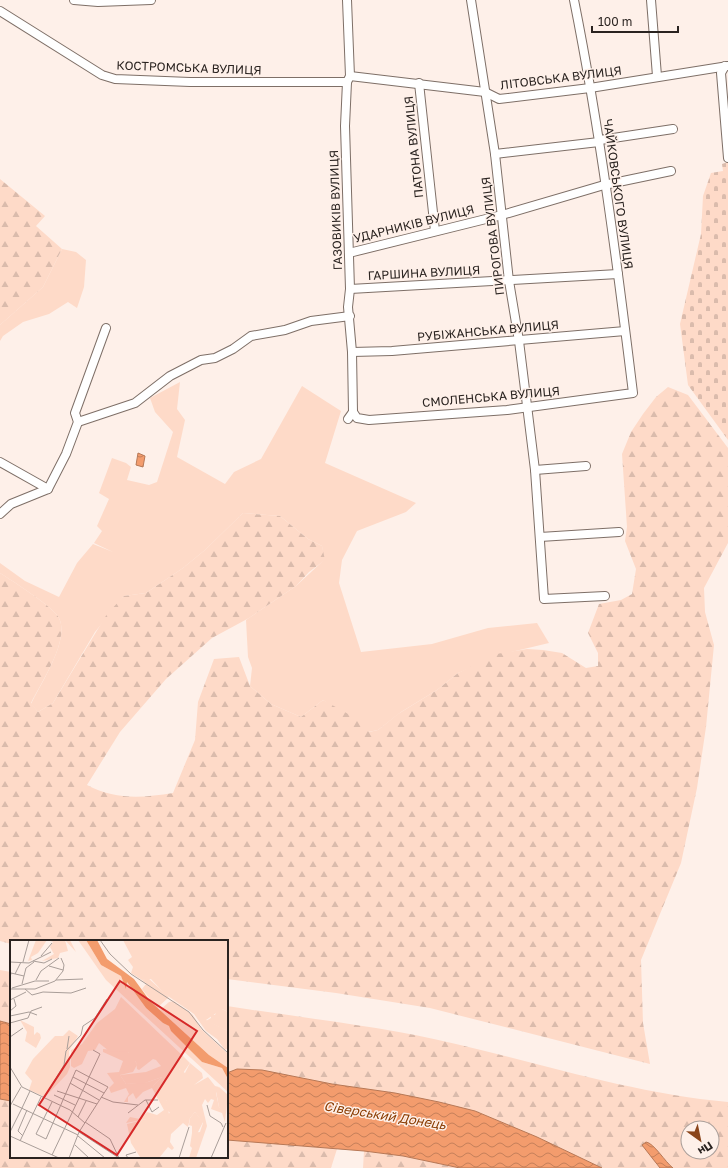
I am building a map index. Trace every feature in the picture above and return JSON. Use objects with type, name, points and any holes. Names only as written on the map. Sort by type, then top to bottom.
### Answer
[{"type":"street","points":[[74,0],[98,2],[151,0]]},
{"type":"street","name":"ГАЗОВИКІВ ВУЛИЦЯ","points":[[347,0],[349,79],[345,126],[350,289],[348,307],[352,352],[351,416]]},
{"type":"street","name":"ПИРОГОВА ВУЛИЦЯ","points":[[472,0],[495,154],[509,281],[520,341],[535,470],[544,599],[605,596]]},
{"type":"street","name":"ЧАЙКОВСЬКОГО ВУЛИЦЯ","points":[[574,0],[599,142],[626,331],[633,393]]},
{"type":"street","points":[[651,0],[657,76]]},
{"type":"street","name":"КОСТРОМСЬКА ВУЛИЦЯ","points":[[0,11],[102,75],[115,79],[190,82],[349,79]]},
{"type":"street","points":[[727,66],[721,73],[728,158]]},
{"type":"street","name":"ЛІТОВСЬКА ВУЛИЦЯ","points":[[349,79],[419,83],[485,92],[499,99],[590,88],[657,76],[727,66]]},
{"type":"street","name":"ПАТОНА ВУЛИЦЯ","points":[[419,83],[435,231]]},
{"type":"street","points":[[495,154],[599,142],[600,140],[673,129]]},
{"type":"street","name":"УДАРНИКІВ ВУЛИЦЯ","points":[[349,253],[502,215],[604,185],[671,171]]},
{"type":"street","name":"ГАРШИНА ВУЛИЦЯ","points":[[350,289],[618,274]]},
{"type":"street","points":[[78,422],[135,403],[170,376],[201,360],[215,358],[233,350],[251,336],[285,330],[310,321],[350,316]]},
{"type":"street","points":[[0,514],[11,504],[48,489],[66,454],[78,422],[75,413],[106,328]]},
{"type":"street","name":"РУБІЖАНСЬКА ВУЛИЦЯ","points":[[352,352],[520,341],[626,331]]},
{"type":"street","name":"СМОЛЕНСЬКА ВУЛИЦЯ","points":[[351,416],[369,420],[527,407],[633,393]]},
{"type":"street","points":[[0,462],[48,489]]},
{"type":"street","points":[[535,470],[586,466]]},
{"type":"street","points":[[540,537],[619,532]]},
{"type":"green space","points":[[728,162],[728,440],[688,385],[680,324],[701,234],[703,196],[711,173],[723,171],[722,164]]},
{"type":"green space","points":[[0,179],[45,216],[36,226],[62,249],[43,287],[0,325]]},
{"type":"green space","points":[[62,249],[76,252],[86,260],[84,287],[77,308],[68,302],[49,314],[23,322],[3,336],[0,341],[0,325],[43,287]]},
{"type":"green space","points":[[180,382],[177,409],[185,420],[177,457],[225,484],[234,472],[261,459],[302,386],[341,411],[325,463],[416,503],[406,512],[357,531],[342,560],[339,583],[361,652],[432,644],[488,628],[537,623],[549,643],[507,653],[458,673],[437,690],[401,712],[378,730],[368,732],[323,700],[301,717],[271,704],[250,686],[252,668],[248,657],[246,620],[296,586],[324,560],[322,546],[308,539],[280,516],[243,513],[205,550],[183,568],[146,593],[124,596],[95,632],[53,703],[38,712],[31,704],[58,649],[61,638],[59,618],[56,613],[32,594],[0,573],[0,563],[25,581],[59,597],[77,563],[93,544],[113,552],[94,543],[102,531],[97,526],[109,499],[99,493],[112,458],[126,463],[131,467],[127,480],[149,485],[157,482],[173,432],[155,412],[150,398]]},
{"type":"green space","points":[[668,387],[688,395],[728,448],[728,543],[704,588],[705,612],[714,645],[706,727],[697,788],[681,863],[641,960],[643,1023],[650,1064],[430,1008],[336,993],[228,979],[228,940],[10,940],[10,944],[0,941],[0,573],[41,601],[56,613],[59,618],[61,638],[58,649],[31,703],[38,712],[53,703],[107,614],[124,596],[146,593],[183,568],[205,550],[243,513],[280,516],[308,539],[322,546],[325,560],[309,572],[296,586],[249,618],[212,638],[166,679],[120,732],[87,785],[97,790],[118,795],[140,797],[173,793],[195,740],[198,702],[214,659],[239,657],[250,686],[271,704],[301,717],[323,700],[361,721],[369,732],[378,730],[398,714],[437,690],[458,673],[496,654],[527,649],[543,650],[562,653],[586,668],[598,666],[598,653],[588,633],[599,604],[621,600],[632,594],[636,569],[625,541],[627,527],[622,454],[631,432],[656,397]]},
{"type":"green space","points":[[0,970],[10,972],[10,1024],[0,1021]]},
{"type":"green space","points":[[228,1006],[399,1032],[456,1044],[625,1086],[659,1093],[728,1102],[728,1168],[673,1168],[661,1157],[653,1146],[656,1164],[660,1168],[602,1168],[537,1137],[475,1111],[439,1102],[332,1084],[228,1073]]},
{"type":"green space","points":[[0,1099],[10,1101],[10,1158],[228,1158],[228,1140],[337,1149],[331,1168],[0,1168]]},
{"type":"green space","points":[[364,1151],[403,1156],[460,1168],[363,1168]]},
{"type":"water","points":[[138,453],[145,456],[143,467],[136,465]]},
{"type":"water","points":[[0,1021],[10,1024],[10,1101],[0,1099]]},
{"type":"water","name":"Сіверський Донець","points":[[237,1069],[262,1070],[332,1084],[395,1093],[475,1111],[537,1137],[602,1168],[460,1168],[403,1156],[364,1151],[228,1140],[228,1073]]},
{"type":"water","points":[[646,1142],[656,1149],[673,1168],[660,1168],[642,1145]]}]
